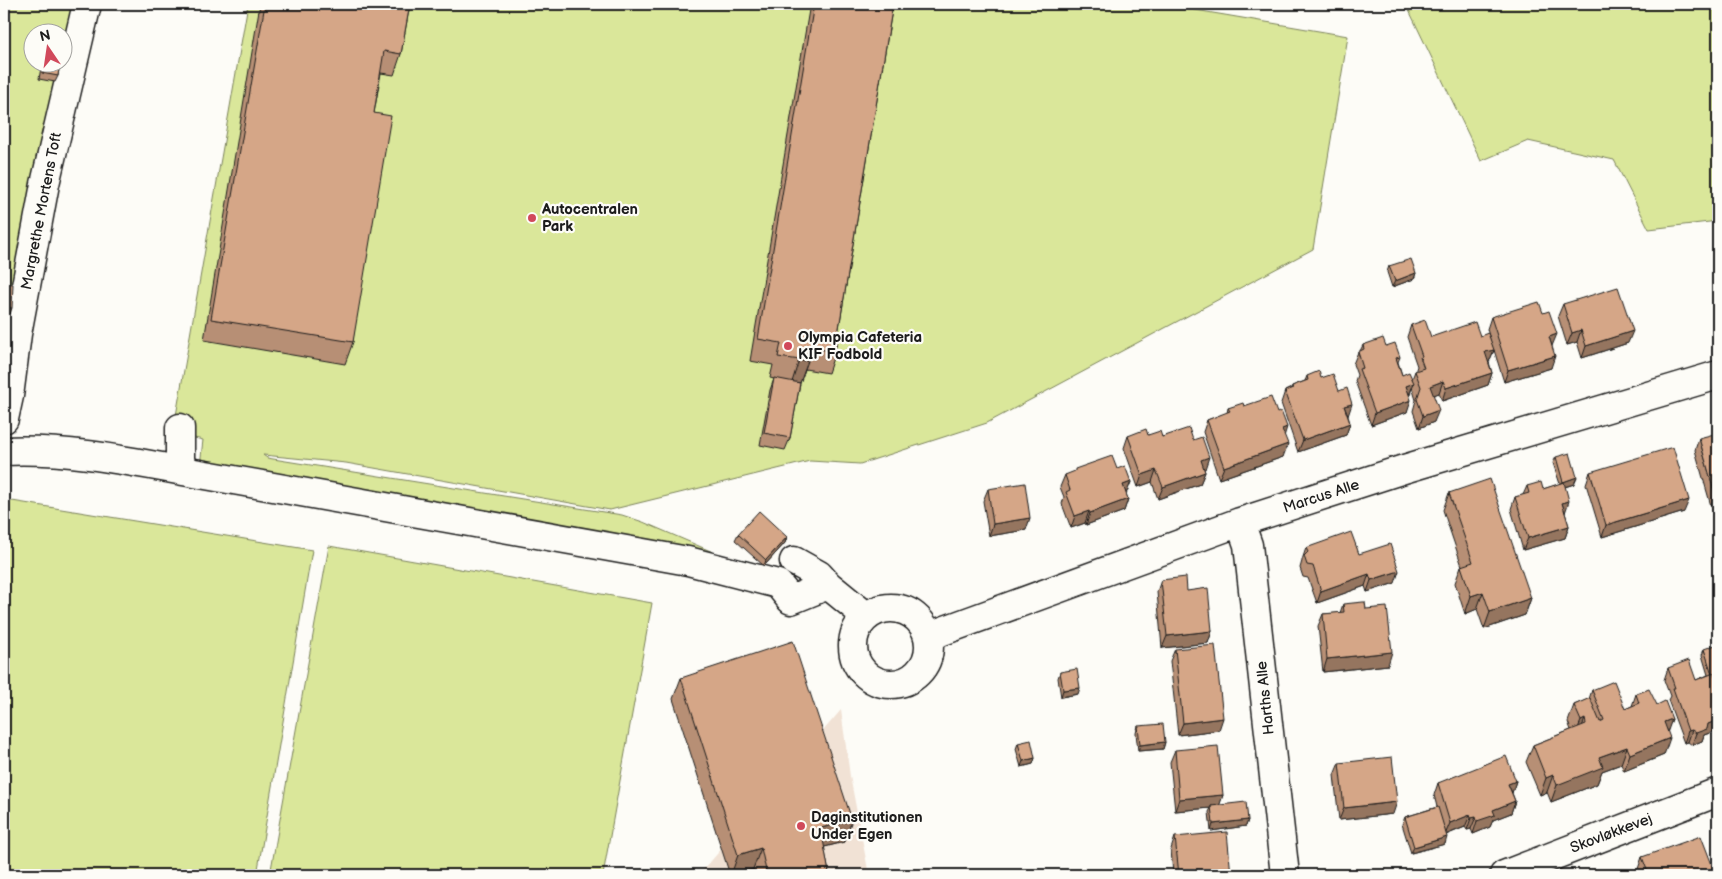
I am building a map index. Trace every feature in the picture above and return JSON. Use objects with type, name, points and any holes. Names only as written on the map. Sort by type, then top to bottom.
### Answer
[{"type":"street","name":"Margrethe Mortens Toft","points":[[4,419],[44,184],[87,4]]},
{"type":"street","name":"Marcus Alle","points":[[929,636],[1240,522],[1404,469],[1718,375]]},
{"type":"street","points":[[180,428],[180,459],[183,471]]},
{"type":"street","points":[[4,451],[54,452],[111,458],[688,562],[778,584],[791,600],[828,585]]},
{"type":"street","name":"Harths Alle","points":[[1240,522],[1248,545],[1285,875]]},
{"type":"street","points":[[794,561],[819,575],[828,585],[866,616]]},
{"type":"street","points":[[883,608],[902,608],[919,618],[929,636],[929,657],[918,675],[900,685],[879,684],[862,673],[853,654],[854,633],[866,616],[883,608]]},
{"type":"street","name":"Skovløkkevej","points":[[1504,875],[1718,792]]},
{"type":"shaded area","name":"Daginstitutionen Under Egen","points":[[841,710],[850,776],[869,875],[699,875]]},
{"type":"green space","points":[[4,4],[94,4],[4,430]]},
{"type":"green space","name":"Autocentralen Park","points":[[248,4],[1160,4],[1348,36],[1313,249],[987,423],[860,464],[810,461],[610,510],[346,463],[263,455],[267,458],[622,515],[643,522],[757,571],[200,466],[203,440],[173,433]]},
{"type":"green space","points":[[1406,4],[1718,4],[1718,221],[1649,229],[1614,160],[1528,141],[1481,161]]},
{"type":"green space","points":[[6,500],[312,550],[257,875],[4,875],[4,513]]},
{"type":"green space","points":[[329,546],[652,603],[603,875],[270,875]]},
{"type":"building","points":[[265,4],[410,4],[401,54],[384,51],[374,113],[391,116],[353,342],[211,319]]},
{"type":"building","points":[[814,4],[893,4],[835,352],[810,347],[808,361],[778,357],[781,343],[758,339]]},
{"type":"building","points":[[42,72],[59,72],[58,76]]},
{"type":"building","points":[[1411,259],[1416,273],[1395,281],[1389,266]]},
{"type":"building","points":[[4,283],[13,284],[12,308],[4,307]]},
{"type":"building","points":[[1618,287],[1633,331],[1586,346],[1581,330],[1572,333],[1563,304]]},
{"type":"building","points":[[1539,302],[1543,313],[1549,311],[1557,334],[1549,337],[1555,356],[1508,370],[1491,317]]},
{"type":"building","points":[[1425,320],[1431,337],[1475,322],[1480,336],[1488,333],[1494,350],[1485,352],[1492,373],[1446,388],[1443,381],[1430,386],[1439,410],[1423,416],[1417,399],[1421,387],[1415,371],[1424,368],[1420,357],[1422,356],[1411,325]]},
{"type":"building","points":[[1383,338],[1386,346],[1395,343],[1400,357],[1396,358],[1402,375],[1409,372],[1414,383],[1406,386],[1411,400],[1375,413],[1359,369],[1363,368],[1358,352],[1364,349],[1363,345]]},
{"type":"building","points":[[1319,371],[1321,378],[1333,374],[1339,391],[1347,388],[1352,404],[1344,406],[1350,423],[1303,440],[1285,391],[1308,380],[1307,376]]},
{"type":"building","points":[[774,378],[800,383],[790,438],[764,433]]},
{"type":"building","points":[[1271,397],[1277,413],[1281,411],[1287,427],[1282,429],[1288,444],[1224,467],[1207,420],[1230,411],[1228,408],[1243,403],[1244,406]]},
{"type":"building","points":[[1189,428],[1193,440],[1202,437],[1209,457],[1201,460],[1205,472],[1163,487],[1156,470],[1142,475],[1128,436],[1146,429],[1148,435],[1160,431],[1162,437]]},
{"type":"building","points":[[1718,433],[1718,493],[1715,494],[1699,438]]},
{"type":"building","points":[[1673,447],[1689,500],[1606,525],[1590,472]]},
{"type":"building","points":[[1570,453],[1577,477],[1563,482],[1556,457]]},
{"type":"building","points":[[1112,456],[1117,469],[1125,466],[1131,482],[1123,485],[1128,499],[1090,513],[1089,511],[1075,516],[1066,492],[1070,490],[1065,475],[1075,471],[1075,469]]},
{"type":"building","points":[[1490,479],[1531,598],[1490,612],[1483,592],[1471,596],[1461,566],[1473,562],[1449,493]]},
{"type":"building","points":[[1541,482],[1543,489],[1564,482],[1569,501],[1562,503],[1569,526],[1528,538],[1515,497],[1529,493],[1527,486]]},
{"type":"building","points":[[1025,483],[1030,518],[993,524],[988,489]]},
{"type":"building","points":[[759,511],[787,537],[766,560],[738,534]]},
{"type":"building","points":[[1351,532],[1359,554],[1390,544],[1399,571],[1371,580],[1369,574],[1321,591],[1313,566],[1307,565],[1304,556],[1308,552],[1306,548]]},
{"type":"building","points":[[1186,577],[1187,591],[1208,588],[1212,631],[1167,636],[1161,580]]},
{"type":"building","points":[[1365,602],[1366,609],[1387,607],[1392,652],[1327,659],[1323,614],[1344,612],[1343,604]]},
{"type":"building","points":[[793,641],[852,820],[821,828],[829,873],[842,871],[843,875],[767,875],[761,848],[738,855],[681,678]]},
{"type":"building","points":[[1718,644],[1718,674],[1715,675],[1714,673],[1712,674],[1704,649]]},
{"type":"building","points":[[1215,645],[1223,718],[1183,723],[1175,649]]},
{"type":"building","points":[[1689,660],[1696,680],[1714,673],[1718,684],[1718,720],[1708,724],[1707,729],[1696,733],[1692,730],[1688,731],[1668,668]]},
{"type":"building","points":[[1077,669],[1080,688],[1063,690],[1060,672]]},
{"type":"building","points":[[1614,681],[1625,709],[1639,703],[1636,694],[1649,689],[1657,705],[1665,701],[1672,719],[1664,722],[1670,738],[1630,754],[1627,747],[1599,757],[1603,767],[1557,785],[1553,775],[1546,778],[1533,745],[1586,724],[1585,719],[1581,721],[1574,705],[1590,698],[1600,722],[1604,720],[1592,690]]},
{"type":"building","points":[[1163,724],[1165,742],[1140,745],[1138,726]]},
{"type":"building","points":[[1031,740],[1035,758],[1023,761],[1018,743]]},
{"type":"building","points":[[1218,746],[1223,795],[1179,799],[1175,750]]},
{"type":"building","points":[[1506,756],[1516,781],[1508,784],[1515,801],[1493,810],[1495,815],[1477,821],[1476,817],[1471,818],[1470,815],[1450,823],[1438,783]]},
{"type":"building","points":[[1392,757],[1397,802],[1344,808],[1339,763]]},
{"type":"building","points":[[1246,802],[1248,820],[1213,824],[1211,806]]},
{"type":"building","points":[[1438,807],[1447,837],[1414,847],[1405,817]]},
{"type":"building","points":[[1227,832],[1231,875],[1179,875],[1175,837]]},
{"type":"building","points":[[1701,836],[1716,875],[1649,875],[1642,857]]},
{"type":"building","points":[[1627,870],[1628,875],[1614,875]]},
{"type":"place","name":"Autocentralen Park","points":[[532,218]]},
{"type":"place","name":"Olympia Cafeteria KIF Fodbold","points":[[788,346]]},
{"type":"place","name":"Daginstitutionen Under Egen","points":[[801,826]]}]
